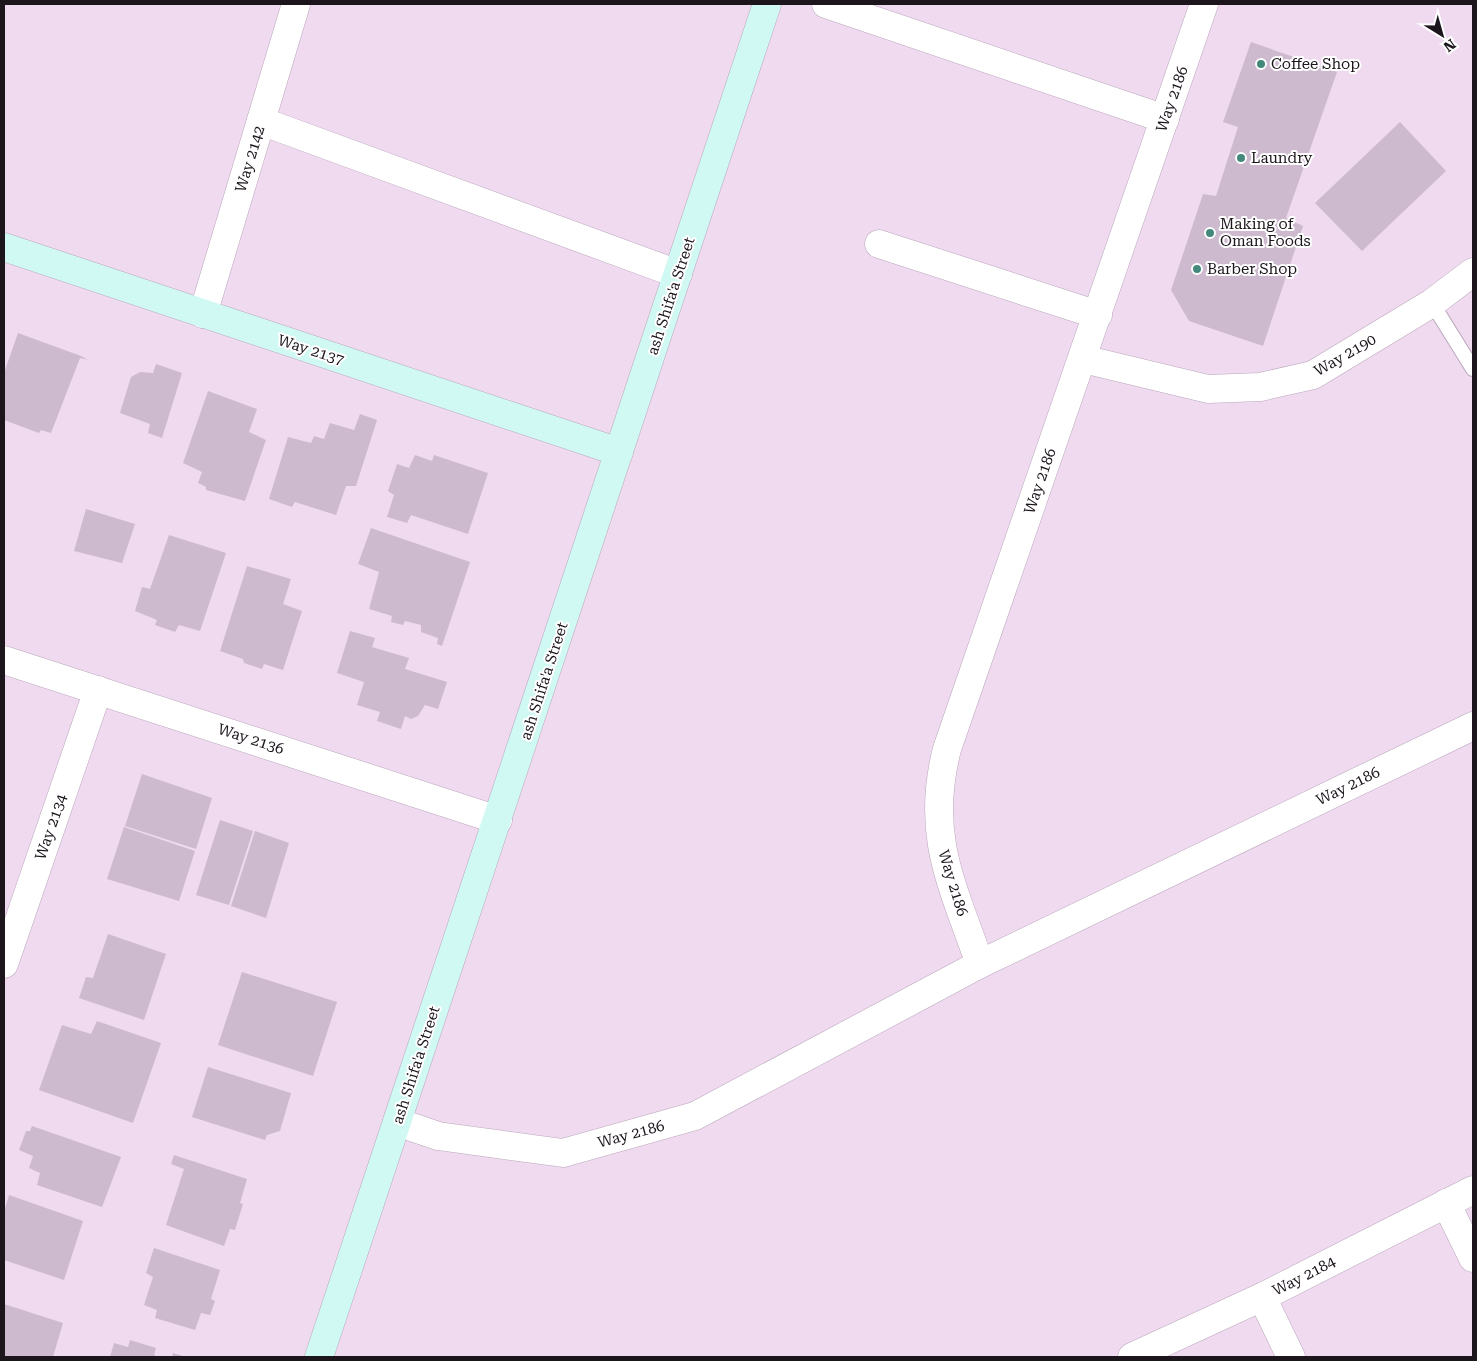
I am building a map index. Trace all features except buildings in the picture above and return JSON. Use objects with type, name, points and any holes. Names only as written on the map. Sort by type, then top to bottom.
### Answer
[{"type":"street","name":"Way 2142","points":[[203,314],[296,4]]},
{"type":"street","name":"ash Shifa'a Street","points":[[319,1357],[767,4]]},
{"type":"street","points":[[826,4],[1165,119]]},
{"type":"street","name":"Way 2186","points":[[980,964],[945,863],[940,840],[938,794],[941,771],[950,740],[1204,4]]},
{"type":"street","points":[[261,121],[678,274]]},
{"type":"street","points":[[879,244],[1098,315]]},
{"type":"street","name":"Way 2137","points":[[4,247],[619,452]]},
{"type":"street","name":"Way 2190","points":[[1083,359],[1208,389],[1260,387],[1313,375],[1432,303],[1473,272]]},
{"type":"street","name":"Way 2136","points":[[4,660],[498,820]]},
{"type":"street","name":"Way 2134","points":[[4,964],[98,690]]},
{"type":"street","name":"Way 2186","points":[[397,1122],[438,1136],[563,1152],[695,1116],[980,964],[1473,727]]},
{"type":"street","name":"Way 2184","points":[[1132,1357],[1262,1297],[1473,1190]]},
{"type":"street","points":[[1446,1203],[1473,1258]]},
{"type":"street","points":[[1262,1297],[1291,1357]]},
{"type":"lane","points":[[1432,303],[1473,370]]},
{"type":"place","name":"Coffee Shop","points":[[1261,64]]},
{"type":"place","name":"Laundry","points":[[1241,158]]},
{"type":"place","name":"Making of Oman Foods","points":[[1210,233]]},
{"type":"place","name":"Barber Shop","points":[[1197,269]]}]
